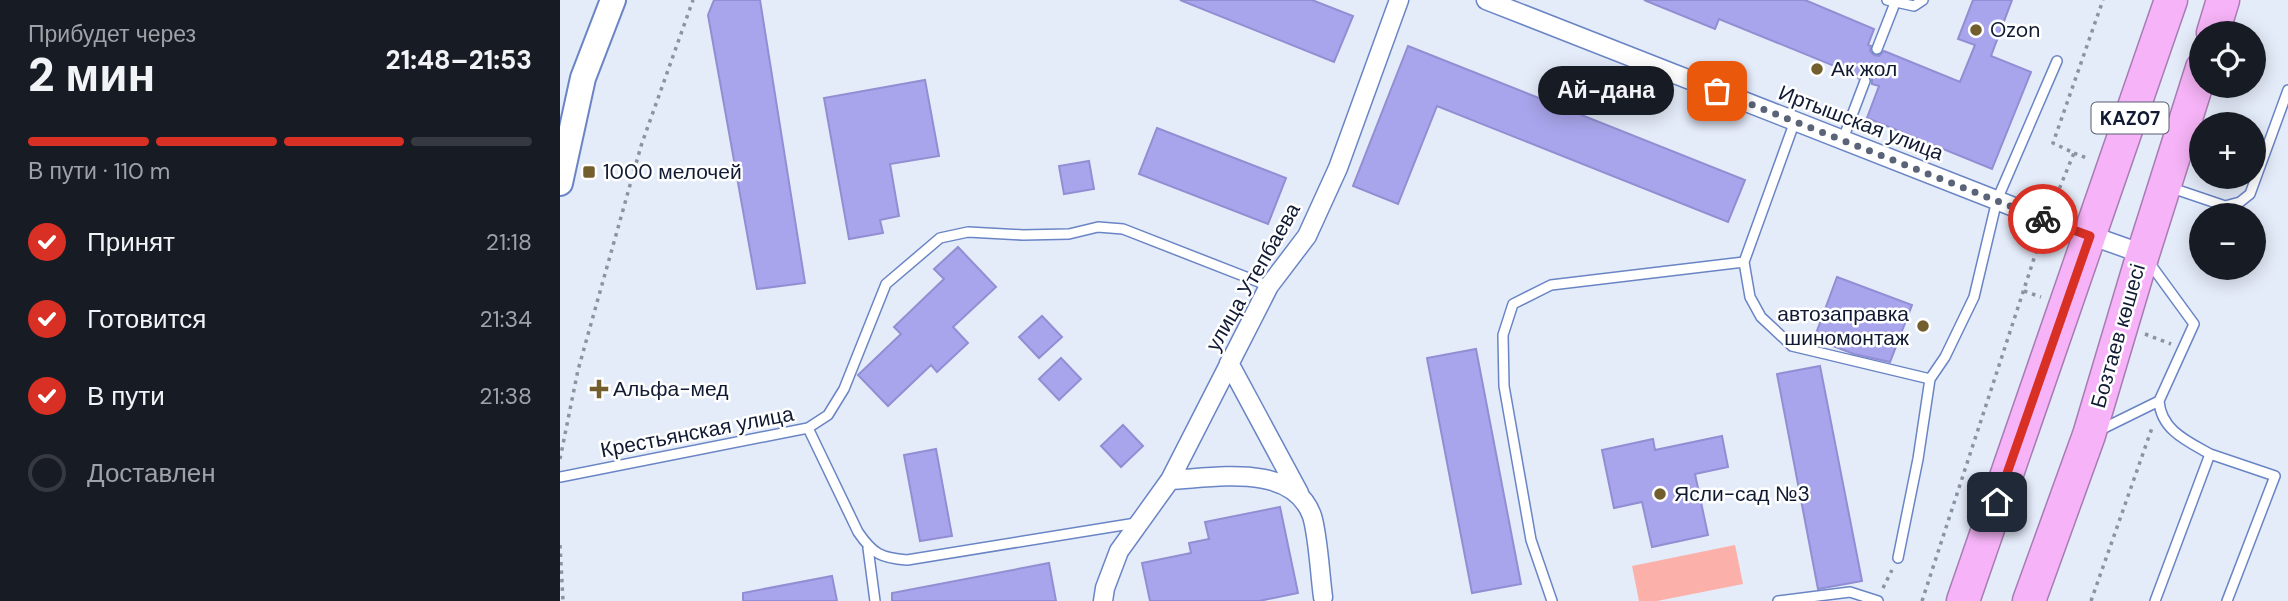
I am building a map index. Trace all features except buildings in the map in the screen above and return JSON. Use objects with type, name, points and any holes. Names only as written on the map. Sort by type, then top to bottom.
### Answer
[{"type":"highway","name":"KAZ07","points":[[1963,601],[2171,0]]},
{"type":"highway","points":[[2217,21],[2223,0]]},
{"type":"highway","name":"Бозтаев көшесі","points":[[2029,601],[2089,435],[2192,98]]},
{"type":"main road","points":[[560,183],[583,78],[613,0]]},
{"type":"street","name":"улица Утепбаева","points":[[1103,601],[1119,551],[1170,480],[1269,286],[1307,236],[1338,168],[1399,0]]},
{"type":"street","name":"Иртышская улица","points":[[1486,0],[2047,220],[2143,254]]},
{"type":"street","points":[[1229,363],[1312,516],[1323,597]]},
{"type":"street","points":[[1170,480],[1259,477],[1278,482],[1300,495]]},
{"type":"lane","points":[[1877,49],[1891,1],[1914,6],[1923,0]]},
{"type":"lane","points":[[1898,558],[1918,459],[1930,379],[1945,358],[1974,297],[1997,200],[2057,61]]},
{"type":"lane","points":[[1843,139],[1865,81]]},
{"type":"lane","points":[[2164,185],[2225,206],[2240,202],[2250,194],[2256,182],[2288,90]]},
{"type":"lane","points":[[1795,121],[1744,262],[1750,297],[1761,317],[1792,346],[1930,379]]},
{"type":"lane","name":"Крестьянская улица","points":[[560,477],[808,428],[828,415],[844,389],[886,284],[940,238],[968,232],[1023,235],[1069,234],[1098,227],[1123,229],[1269,286]]},
{"type":"lane","points":[[2143,254],[2194,324],[2159,401],[2160,412],[2176,434],[2210,454],[2275,476],[2227,601]]},
{"type":"lane","points":[[1552,601],[1531,540],[1504,386],[1503,335],[1513,304],[1551,285],[1744,262]]},
{"type":"lane","points":[[2089,435],[2159,401]]},
{"type":"lane","points":[[808,428],[868,548],[875,601]]},
{"type":"lane","points":[[2155,601],[2210,454]]},
{"type":"lane","points":[[868,548],[886,559],[907,560],[1138,523]]},
{"type":"lane","points":[[1778,601],[1850,592],[1878,600]]},
{"type":"path","points":[[560,459],[578,370],[641,146],[693,0]]},
{"type":"path","points":[[1922,601],[2047,220],[2074,153],[2053,143],[2104,0]]},
{"type":"path","points":[[2122,325],[2182,349]]},
{"type":"path","points":[[2091,601],[2154,420],[2160,412]]},
{"type":"path","points":[[560,545],[563,601]]},
{"type":"path","points":[[1878,600],[1898,558]]},
{"type":"shaded area","points":[[1735,545],[1743,584],[1657,601],[1639,601],[1632,566]]},
{"type":"way so far","points":[[1717,91],[2043,219]]},
{"type":"place","name":"Ozon","points":[[1976,30]]},
{"type":"place","name":"Ак жол","points":[[1817,69]]},
{"type":"place","name":"Ай-дана","points":[[1717,91]]},
{"type":"place","name":"1000 мелочей","points":[[589,172]]},
{"type":"place","name":"автозаправка шиномонтаж","points":[[1923,326]]},
{"type":"place","name":"Альфа-мед","points":[[599,389]]},
{"type":"place","name":"Ясли-сад №3","points":[[1660,494]]},
{"type":"route","points":[[1997,502],[2090,236],[2043,219]]}]
